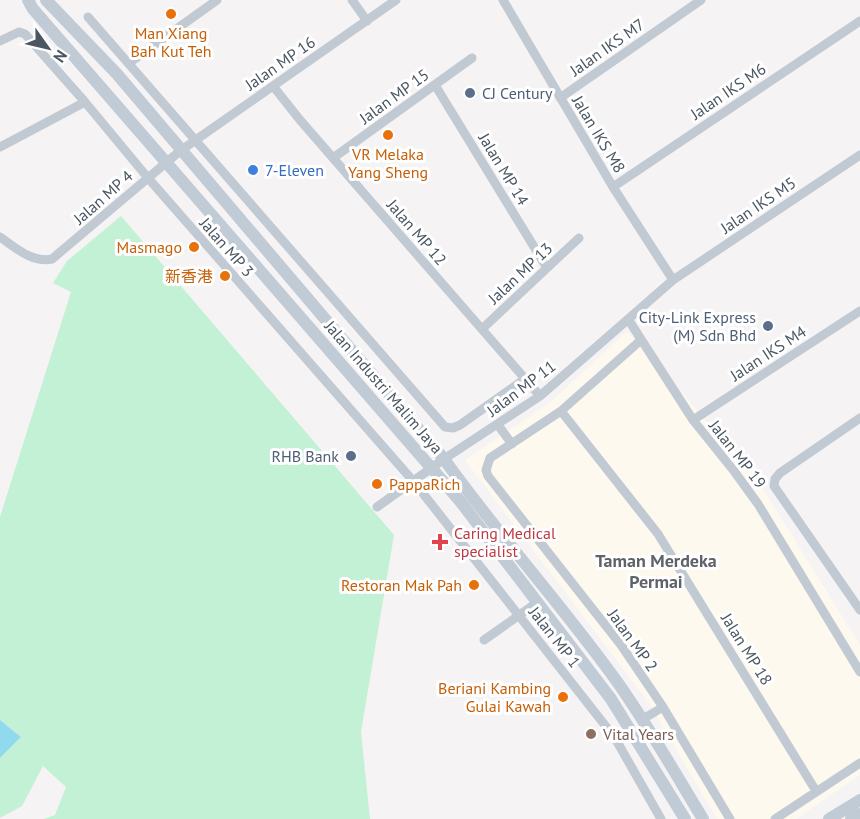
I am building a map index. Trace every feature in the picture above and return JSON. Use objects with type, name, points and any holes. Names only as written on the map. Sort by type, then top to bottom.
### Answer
[{"type":"main road","name":"Jalan Industri Malim Jaya","points":[[28,0],[33,9],[433,468],[611,699],[685,819]]},
{"type":"main road","name":"Jalan Industri Malim Jaya","points":[[46,0],[117,74],[180,151],[444,459],[643,719],[703,819]]},
{"type":"main road","points":[[829,819],[860,800]]},
{"type":"main road","points":[[851,819],[860,814]]},
{"type":"street","points":[[129,63],[217,0]]},
{"type":"street","points":[[352,0],[367,21]]},
{"type":"street","name":"Jalan MP 16","points":[[180,151],[396,0]]},
{"type":"street","name":"Jalan IKS M8","points":[[503,0],[613,187],[674,280]]},
{"type":"street","name":"Jalan IKS M7","points":[[560,98],[699,1]]},
{"type":"street","points":[[88,17],[445,427],[453,428],[460,425],[525,379]]},
{"type":"street","name":"Jalan IKS M6","points":[[613,187],[860,21]]},
{"type":"street","name":"Jalan MP 3","points":[[0,41],[19,32],[25,34],[414,482]]},
{"type":"street","name":"Jalan MP 15","points":[[333,158],[472,58]]},
{"type":"street","name":"Jalan MP 14","points":[[435,85],[547,268]]},
{"type":"street","name":"Jalan MP 12","points":[[273,86],[540,396]]},
{"type":"street","points":[[0,147],[85,102]]},
{"type":"street","name":"Jalan MP 4","points":[[1,239],[33,259],[43,261],[52,259],[180,151]]},
{"type":"street","name":"Jalan IKS M5","points":[[674,280],[860,155]]},
{"type":"street","name":"Jalan MP 13","points":[[482,329],[579,238]]},
{"type":"street","name":"Jalan MP 11","points":[[377,507],[444,459],[540,396],[674,280]]},
{"type":"street","name":"Jalan IKS M4","points":[[693,420],[860,311]]},
{"type":"street","name":"Jalan MP 19","points":[[628,319],[693,420],[758,504],[860,672]]},
{"type":"street","points":[[498,425],[512,444],[561,411],[641,340]]},
{"type":"street","name":"Jalan MP 18","points":[[561,411],[658,534],[816,791]]},
{"type":"street","points":[[860,418],[780,473],[775,479],[774,486],[860,610]]},
{"type":"street","name":"Jalan MP 2","points":[[512,444],[490,458],[486,470],[488,476],[621,645],[663,707],[730,819]]},
{"type":"street","name":"Jalan MP 1","points":[[414,482],[615,738],[661,819]]},
{"type":"street","points":[[484,640],[538,602]]},
{"type":"street","points":[[643,719],[663,707]]},
{"type":"street","points":[[776,819],[860,763]]},
{"type":"shaded area","points":[[627,331],[755,476],[860,645],[860,775],[796,819],[717,819],[649,703],[465,460],[552,401]]},
{"type":"green space","points":[[121,216],[394,535],[361,732],[370,819],[44,819],[55,815],[66,787],[43,766],[22,806],[0,818],[0,758],[21,737],[0,720],[0,517],[71,292],[53,283],[67,261]]},
{"type":"water","points":[[0,720],[21,737],[0,758]]},
{"type":"place","name":"Man Xiang Bah Kut Teh","points":[[171,14]]},
{"type":"place","name":"CJ Century","points":[[470,93]]},
{"type":"place","name":"VR Melaka Yang Sheng","points":[[388,135]]},
{"type":"place","name":"7-Eleven","points":[[253,170]]},
{"type":"place","name":"Masmago","points":[[194,247]]},
{"type":"place","name":"新香港","points":[[225,276]]},
{"type":"place","name":"City-Link Express (M) Sdn Bhd","points":[[768,326]]},
{"type":"place","name":"RHB Bank","points":[[351,456]]},
{"type":"place","name":"PappaRich","points":[[377,484]]},
{"type":"place","name":"Caring Medical specialist","points":[[440,542]]},
{"type":"place","name":"Restoran Mak Pah","points":[[474,585]]},
{"type":"place","name":"Beriani Kambing Gulai Kawah","points":[[563,697]]},
{"type":"place","name":"Vital Years","points":[[591,734]]},
{"type":"district","name":"Taman Merdeka Permai","points":[[656,571]]}]
